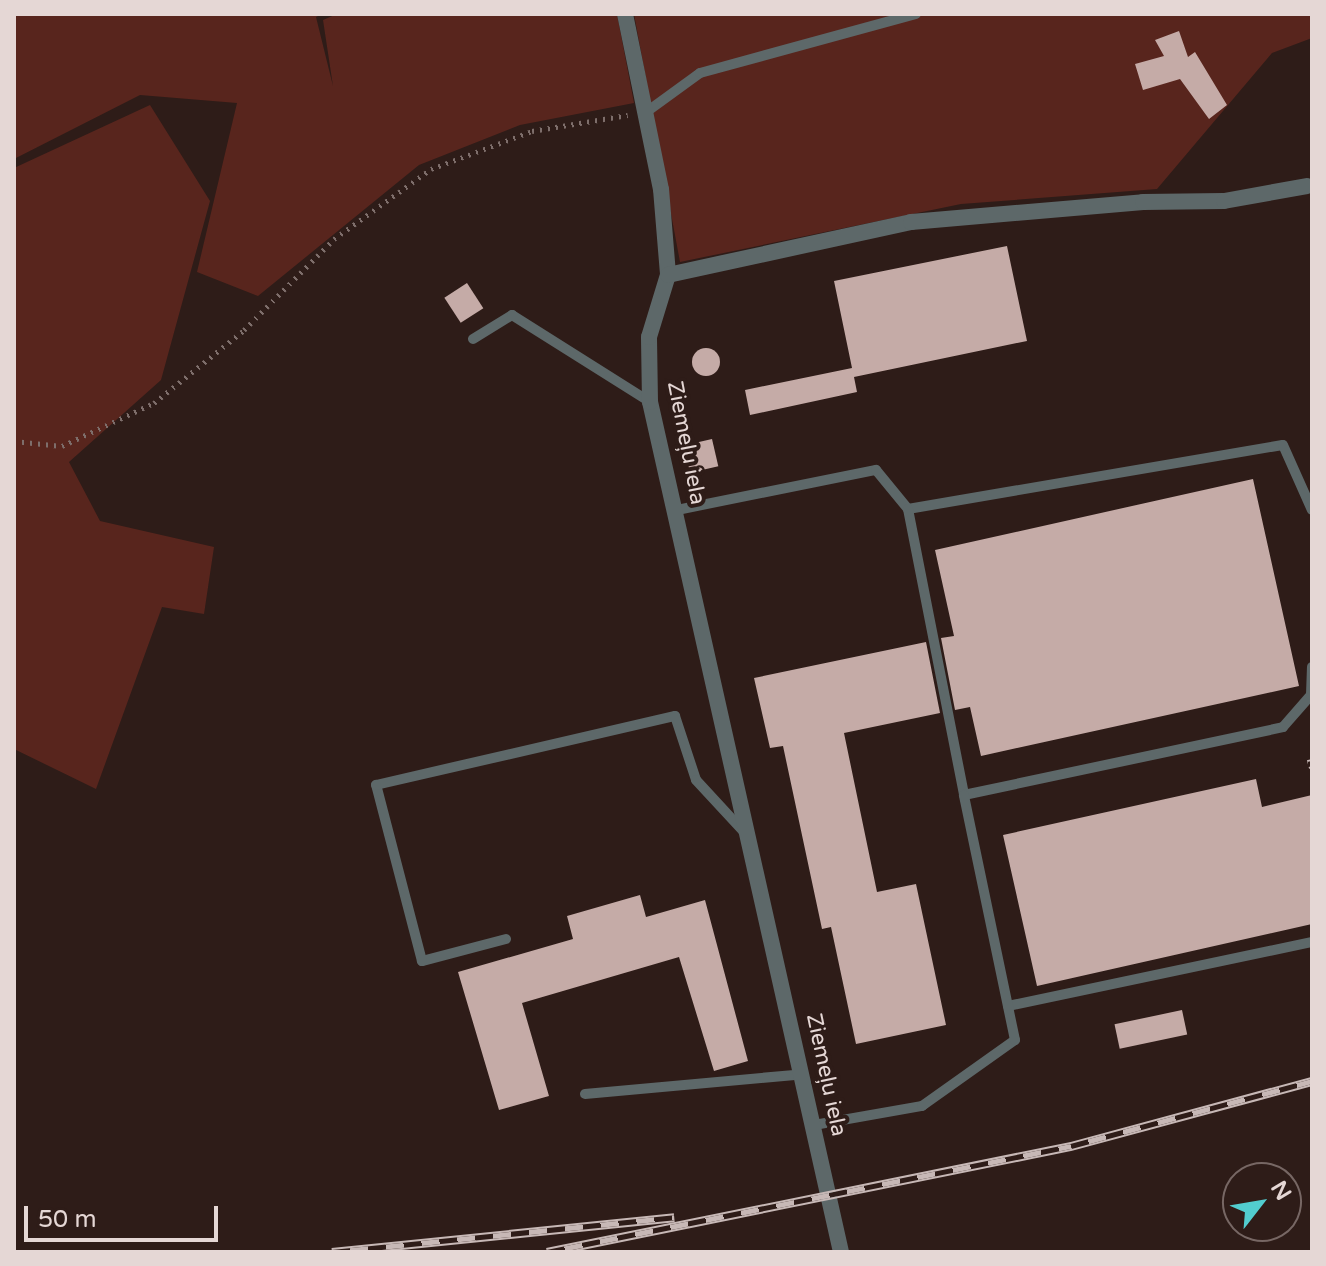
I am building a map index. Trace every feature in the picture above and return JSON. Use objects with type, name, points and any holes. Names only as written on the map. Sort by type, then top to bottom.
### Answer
[{"type":"street","points":[[625,14],[661,189],[668,275],[911,222],[1143,202],[1224,201],[1310,184]]},
{"type":"street","name":"Ziemeļu iela","points":[[668,275],[649,337],[650,402],[677,510],[841,1252]]},
{"type":"lane","points":[[645,113],[700,73],[916,14]]},
{"type":"lane","points":[[473,339],[512,315],[650,402]]},
{"type":"lane","points":[[908,509],[1283,445],[1312,510]]},
{"type":"lane","points":[[677,510],[876,470],[908,509],[1015,1040],[945,1095],[922,1106],[814,1125]]},
{"type":"lane","points":[[964,795],[1283,727],[1311,695],[1312,667]]},
{"type":"lane","points":[[506,939],[422,961],[376,785],[675,716],[696,780],[750,838]]},
{"type":"lane","points":[[1008,1006],[1312,942]]},
{"type":"lane","points":[[585,1094],[803,1074]]},
{"type":"path","points":[[14,441],[62,446],[154,403],[244,330],[334,239],[431,169],[532,131],[645,113]]},
{"type":"shaded area","points":[[14,14],[322,14],[316,17],[333,86],[323,20],[337,14],[617,14],[634,103],[520,125],[419,165],[258,296],[197,272],[237,103],[140,95],[14,159]]},
{"type":"shaded area","points":[[634,14],[1312,14],[1312,38],[1272,53],[1157,189],[961,204],[680,262]]},
{"type":"shaded area","points":[[150,105],[210,201],[161,380],[69,462],[100,521],[214,547],[204,614],[162,607],[96,789],[14,749],[14,168]]},
{"type":"building","points":[[1179,31],[1188,57],[1195,52],[1227,105],[1209,119],[1180,79],[1143,90],[1135,64],[1164,56],[1155,40]]},
{"type":"building","points":[[1007,246],[1027,341],[854,377],[857,392],[750,415],[745,390],[852,368],[834,281]]},
{"type":"building","points":[[467,283],[483,308],[461,323],[444,298]]},
{"type":"building","points":[[706,348],[716,352],[720,362],[716,372],[706,376],[696,372],[692,362],[696,352]]},
{"type":"building","points":[[712,439],[718,466],[690,473],[684,446]]},
{"type":"building","points":[[1253,479],[1299,686],[981,756],[970,707],[955,710],[941,638],[954,636],[935,550]]},
{"type":"building","points":[[926,642],[940,713],[844,733],[877,892],[916,884],[946,1025],[856,1044],[831,927],[822,929],[783,746],[770,748],[754,678]]},
{"type":"building","points":[[1256,779],[1262,807],[1312,795],[1312,924],[1037,986],[1003,835]]},
{"type":"building","points":[[640,895],[646,917],[705,900],[748,1061],[714,1071],[679,957],[522,1003],[549,1096],[499,1110],[458,972],[573,939],[567,916]]},
{"type":"building","points":[[1182,1010],[1187,1034],[1120,1049],[1115,1024]]},
{"type":"railway","points":[[1308,764],[1312,763]]},
{"type":"railway","points":[[547,1252],[1071,1146],[1312,1081]]},
{"type":"railway","points":[[332,1252],[674,1217]]}]
